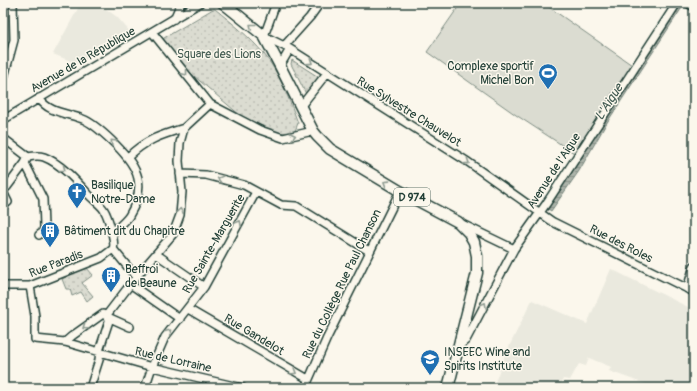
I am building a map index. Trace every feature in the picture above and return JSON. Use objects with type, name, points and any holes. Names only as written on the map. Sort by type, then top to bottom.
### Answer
[{"type":"main road","name":"D 974","points":[[223,3],[264,36],[313,131],[330,149],[400,191],[458,222],[469,233],[474,242],[477,256],[477,273],[448,388]]},
{"type":"street","points":[[3,81],[14,40],[13,3]]},
{"type":"street","points":[[174,19],[181,3]]},
{"type":"street","name":"Avenue de la République","points":[[3,120],[200,3]]},
{"type":"street","points":[[264,36],[276,3]]},
{"type":"street","points":[[280,66],[287,47],[320,3]]},
{"type":"street","name":"Avenue de l'Aigue","points":[[459,346],[466,340],[514,250],[540,213],[677,3]]},
{"type":"street","points":[[687,3],[694,7]]},
{"type":"street","points":[[152,32],[210,104],[260,130],[283,138],[313,131]]},
{"type":"street","name":"Rue Sylvestre Chauvelot","points":[[264,36],[287,47],[468,162],[540,213]]},
{"type":"street","points":[[300,107],[327,73]]},
{"type":"street","points":[[39,98],[42,103],[53,110],[86,120],[104,133],[128,157],[134,168],[139,180],[140,191],[128,216],[112,234]]},
{"type":"street","points":[[128,157],[136,148],[158,135],[184,128],[210,104]]},
{"type":"street","points":[[90,388],[99,360],[99,353],[108,317],[130,284],[173,234],[180,215],[182,192],[180,174],[180,143],[184,128]]},
{"type":"street","points":[[3,138],[27,160],[43,199],[44,227],[43,232],[39,235]]},
{"type":"street","points":[[3,206],[8,202],[3,191],[27,160],[35,155],[43,157],[73,177],[105,211],[112,234],[113,249],[136,277]]},
{"type":"street","points":[[180,174],[206,175],[244,185],[280,205],[296,206],[369,251]]},
{"type":"street","name":"Rue du Collège Rue Paul Chanson","points":[[305,388],[369,251],[400,191]]},
{"type":"street","name":"Rue Sainte-Marguerite","points":[[145,388],[165,337],[204,287],[256,192]]},
{"type":"street","name":"Rue des Roles","points":[[540,213],[553,222],[694,292]]},
{"type":"street","points":[[458,222],[514,250]]},
{"type":"street","points":[[474,242],[484,235]]},
{"type":"street","name":"Rue Paradis","points":[[3,286],[30,286],[101,258],[113,249]]},
{"type":"street","points":[[156,254],[204,287]]},
{"type":"street","points":[[687,289],[694,266]]},
{"type":"street","points":[[130,284],[180,319]]},
{"type":"street","name":"Rue de Lorraine","points":[[30,286],[35,316],[36,340],[65,342],[152,367],[243,388]]},
{"type":"street","name":"Rue Gandelot","points":[[188,309],[308,380]]},
{"type":"street","points":[[65,342],[103,314],[130,327]]},
{"type":"shaded area","points":[[81,3],[98,3],[117,17],[131,33],[78,64],[53,54]]},
{"type":"shaded area","points":[[681,3],[685,3],[606,124],[579,171],[551,211],[548,209]]},
{"type":"shaded area","points":[[611,269],[694,310],[694,388],[656,388],[609,371],[611,367],[589,358],[586,366],[579,364],[570,380],[563,379],[559,388],[493,388],[505,355],[532,300],[587,324]]},
{"type":"green space","name":"Complexe sportif Michel Bon","points":[[461,3],[543,3],[632,65],[574,153],[516,115],[427,52]]},
{"type":"green space","name":"Square des Lions","points":[[215,9],[247,36],[270,62],[284,87],[298,123],[295,131],[279,133],[248,122],[187,70],[163,40]]},
{"type":"green space","points":[[292,60],[320,78],[307,96],[291,64]]},
{"type":"green space","points":[[86,267],[93,275],[82,283],[93,296],[87,301],[81,292],[72,296],[70,289],[66,289],[62,279]]},
{"type":"place","name":"Complexe sportif Michel Bon","points":[[548,90]]},
{"type":"place","name":"Basilique Notre-Dame","points":[[77,209]]},
{"type":"place","name":"Bâtiment dit du Chapitre","points":[[50,248]]},
{"type":"place","name":"Beffroi de Beaune","points":[[111,293]]},
{"type":"place","name":"INSEEC Wine and Spirits Institute","points":[[430,376]]},
{"type":"water label","name":"L'Aigue","points":[[609,102]]}]
